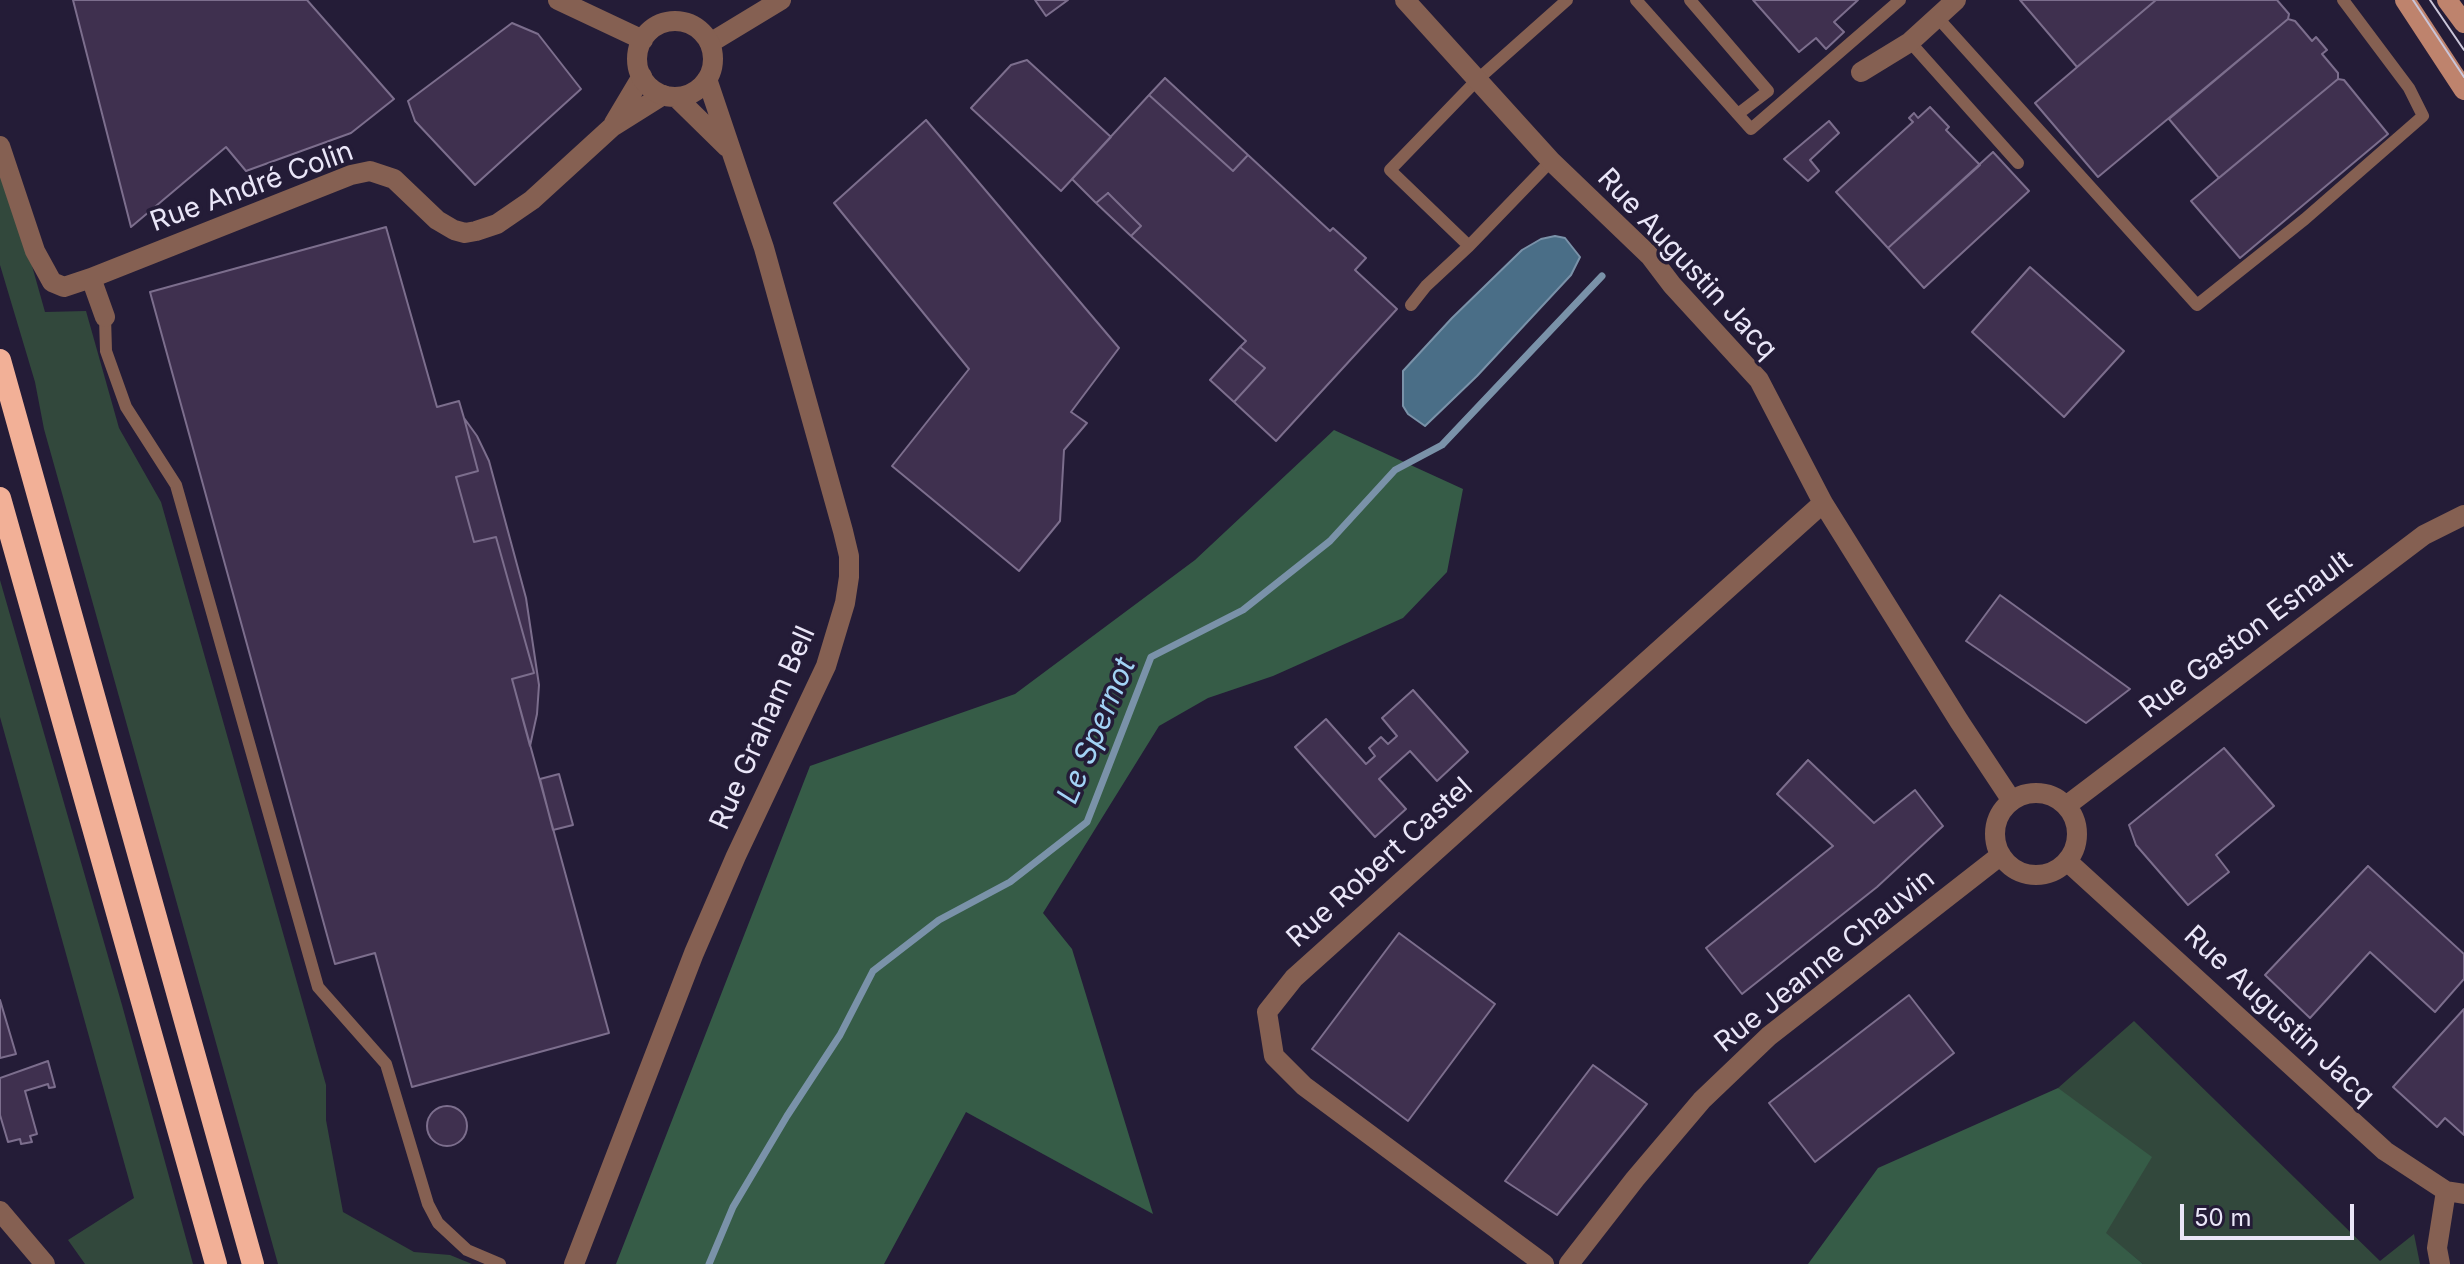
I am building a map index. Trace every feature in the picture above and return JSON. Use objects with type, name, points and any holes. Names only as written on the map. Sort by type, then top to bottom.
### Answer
[{"type":"highway","points":[[0,360],[253,1264]]},
{"type":"highway","points":[[0,498],[216,1264]]},
{"type":"main road","points":[[2405,0],[2464,90]]},
{"type":"main road","points":[[2447,0],[2464,23]]},
{"type":"street","points":[[558,0],[643,40]]},
{"type":"street","points":[[710,43],[781,0]]},
{"type":"street","name":"Rue Augustin Jacq","points":[[1405,0],[1551,161],[1650,256],[1672,285],[1759,380],[1823,503],[2012,801]]},
{"type":"street","points":[[1861,72],[1910,42],[1956,0]]},
{"type":"street","points":[[671,21],[694,26],[710,43],[713,55],[707,79],[688,95],[670,96],[647,84],[642,76],[638,52],[643,40],[660,24],[671,21]]},
{"type":"street","name":"Rue André Colin","points":[[612,127],[642,76]]},
{"type":"street","name":"Rue Graham Bell","points":[[574,1264],[694,953],[826,666],[845,603],[849,577],[849,556],[843,531],[764,248],[707,79]]},
{"type":"street","name":"Rue André Colin","points":[[0,146],[35,251],[52,282],[64,287],[370,171],[394,179],[446,226],[465,233],[476,231],[497,224],[519,210],[612,127],[670,96]]},
{"type":"street","name":"Rue Graham Bell","points":[[670,96],[732,153]]},
{"type":"street","points":[[91,278],[105,317]]},
{"type":"street","name":"Rue Robert Castel","points":[[1544,1264],[1304,1086],[1274,1056],[1267,1012],[1294,978],[1823,503]]},
{"type":"street","name":"Rue Gaston Esnault","points":[[2066,806],[2424,535],[2464,515]]},
{"type":"street","points":[[2040,793],[2054,797],[2066,806],[2075,818],[2078,833],[2075,848],[2067,861],[2052,872],[2033,875],[2015,869],[2001,855],[1996,841],[1996,826],[2002,812],[2012,801],[2040,793]]},
{"type":"street","name":"Rue Jeanne Chauvin","points":[[1569,1264],[1702,1100],[1769,1036],[2001,855]]},
{"type":"street","name":"Rue Augustin Jacq","points":[[2067,861],[2385,1151],[2455,1192]]},
{"type":"street","points":[[2440,1264],[2437,1248],[2455,1192]]},
{"type":"street","points":[[0,1211],[45,1264]]},
{"type":"lane","points":[[1469,246],[1390,170],[1477,80],[1567,0]]},
{"type":"lane","points":[[1636,0],[1751,129],[1900,0]]},
{"type":"lane","points":[[1690,0],[1768,91],[1738,114]]},
{"type":"lane","points":[[1937,17],[2197,305],[2305,219],[2423,116],[2409,88],[2343,0]]},
{"type":"lane","points":[[1910,42],[2018,163]]},
{"type":"lane","points":[[1411,305],[1426,286],[1551,161]]},
{"type":"lane","points":[[105,317],[106,351],[126,407],[176,485],[318,987],[386,1064],[428,1204],[438,1223],[467,1250],[500,1264]]},
{"type":"green space","points":[[0,152],[45,312],[86,311],[119,428],[161,502],[326,1085],[326,1120],[343,1212],[414,1252],[450,1255],[472,1264],[278,1264],[0,265]]},
{"type":"green space","points":[[1334,430],[1463,489],[1447,572],[1403,618],[1273,676],[1208,698],[1159,726],[1043,913],[1072,949],[1153,1214],[966,1112],[884,1264],[616,1264],[810,766],[1015,694],[1195,560]]},
{"type":"green space","points":[[0,580],[193,1264],[85,1264],[68,1240],[134,1198],[0,717]]},
{"type":"green space","points":[[2134,1021],[2380,1261],[2414,1234],[2420,1264],[2143,1264],[2105,1233],[2058,1088]]},
{"type":"green space","points":[[2058,1088],[2152,1157],[2106,1233],[2143,1264],[1808,1264],[1878,1168]]},
{"type":"water","points":[[1555,236],[1565,238],[1580,257],[1571,275],[1477,376],[1425,426],[1408,414],[1403,406],[1403,371],[1522,250],[1541,239]]},
{"type":"building","points":[[73,0],[307,0],[394,99],[351,133],[246,171],[226,147],[131,227]]},
{"type":"building","points":[[1035,0],[1068,0],[1046,16]]},
{"type":"building","points":[[1753,0],[1858,0],[1834,22],[1844,32],[1826,49],[1816,38],[1799,52]]},
{"type":"building","points":[[2020,0],[2156,0],[2077,67]]},
{"type":"building","points":[[2156,0],[2277,0],[2289,14],[2288,19],[2098,177],[2035,103]]},
{"type":"building","points":[[2288,19],[2295,21],[2312,41],[2316,37],[2327,50],[2322,54],[2338,73],[2338,79],[2219,178],[2169,119]]},
{"type":"building","points":[[512,23],[538,34],[581,89],[475,185],[415,121],[408,101]]},
{"type":"building","points":[[1027,60],[1111,137],[1061,191],[971,108],[1011,65]]},
{"type":"building","points":[[1165,78],[1248,155],[1233,171],[1149,95]]},
{"type":"building","points":[[2338,79],[2344,80],[2388,134],[2240,258],[2191,201]]},
{"type":"building","points":[[1149,95],[1233,171],[1248,155],[1330,231],[1333,228],[1366,258],[1355,270],[1397,309],[1276,441],[1234,402],[1265,368],[1240,347],[1246,341],[1131,236],[1141,226],[1108,193],[1096,203],[1072,179]]},
{"type":"building","points":[[1930,107],[1949,127],[1946,130],[1980,165],[1888,248],[1836,192],[1913,122],[1909,118],[1914,113],[1918,118]]},
{"type":"building","points":[[926,120],[1119,348],[1071,412],[1087,423],[1064,450],[1060,521],[1019,571],[892,466],[969,369],[834,203]]},
{"type":"building","points":[[1829,121],[1839,133],[1810,160],[1819,171],[1808,181],[1784,159]]},
{"type":"building","points":[[1993,152],[2029,191],[1924,288],[1888,248]]},
{"type":"building","points":[[1108,193],[1141,226],[1131,236],[1096,203]]},
{"type":"building","points":[[386,227],[437,407],[459,401],[464,418],[478,471],[456,477],[474,542],[496,537],[534,673],[512,679],[609,1033],[412,1087],[375,953],[335,964],[150,292]]},
{"type":"building","points":[[2030,267],[2124,351],[2064,417],[1972,332]]},
{"type":"building","points":[[1240,347],[1265,368],[1234,402],[1210,380]]},
{"type":"building","points":[[464,418],[489,461],[526,598],[539,685],[530,746],[512,679],[534,673],[496,537],[474,542],[456,477],[478,471]]},
{"type":"building","points":[[2000,595],[2130,689],[2086,723],[1966,641]]},
{"type":"building","points":[[1413,690],[1468,752],[1437,781],[1410,751],[1379,779],[1406,809],[1375,837],[1295,747],[1326,719],[1366,764],[1375,756],[1369,748],[1381,737],[1388,744],[1397,736],[1382,718]]},
{"type":"building","points":[[2224,748],[2274,806],[2216,855],[2229,872],[2188,905],[2136,845],[2129,825]]},
{"type":"building","points":[[1808,760],[1874,823],[1915,790],[1943,826],[1877,887],[1742,994],[1706,948],[1833,846],[1777,794]]},
{"type":"building","points":[[559,774],[573,825],[553,830],[540,779]]},
{"type":"building","points":[[2368,866],[2464,954],[2464,979],[2435,1012],[2370,952],[2310,1018],[2265,975]]},
{"type":"building","points":[[1399,933],[1495,1004],[1408,1121],[1312,1049]]},
{"type":"building","points":[[1909,995],[1954,1053],[1815,1162],[1769,1103]]},
{"type":"building","points":[[0,1000],[16,1054],[0,1058]]},
{"type":"building","points":[[2464,1009],[2464,1135],[2445,1118],[2437,1127],[2393,1087]]},
{"type":"building","points":[[48,1061],[55,1087],[49,1088],[48,1084],[25,1091],[37,1134],[30,1136],[32,1142],[21,1144],[20,1139],[8,1142],[0,1115],[0,1078]]},
{"type":"building","points":[[1593,1065],[1647,1104],[1557,1215],[1505,1181]]},
{"type":"building","points":[[447,1106],[461,1112],[467,1126],[461,1140],[447,1146],[433,1140],[427,1126],[433,1112]]},
{"type":"waterway","name":"Le Spernot","points":[[709,1264],[733,1207],[840,1035],[873,971],[939,920],[1010,882],[1087,822],[1151,657],[1243,610],[1330,541],[1395,470],[1442,445],[1602,276]]},
{"type":"tram line","points":[[2413,0],[2464,77]]},
{"type":"tram line","points":[[2430,0],[2464,50]]}]
